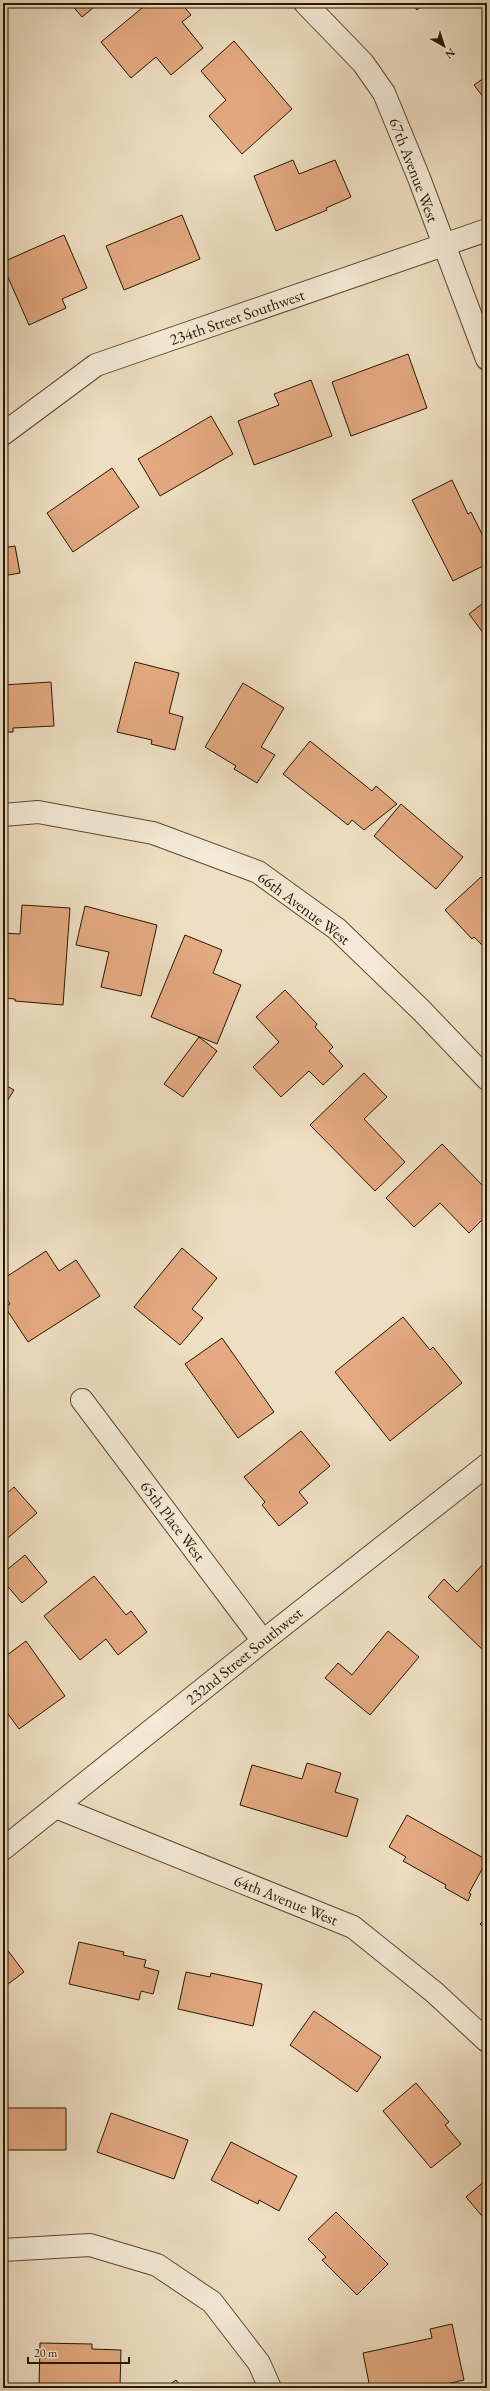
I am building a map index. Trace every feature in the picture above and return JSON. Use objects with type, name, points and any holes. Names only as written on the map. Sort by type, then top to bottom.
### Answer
[{"type":"street","name":"67th Avenue West","points":[[305,3],[363,63],[384,93],[419,178],[443,246],[487,360]]},
{"type":"street","name":"234th Street Southwest","points":[[3,434],[96,365],[487,230]]},
{"type":"street","name":"66th Avenue West","points":[[3,815],[38,812],[153,833],[258,872],[337,929],[422,1011],[487,1079]]},
{"type":"street","name":"65th Place West","points":[[82,1400],[263,1641]]},
{"type":"street","name":"232nd Street Southwest","points":[[3,1849],[263,1641],[487,1465]]},
{"type":"street","name":"64th Avenue West","points":[[56,1807],[353,1927],[434,1992],[487,2041]]},
{"type":"street","points":[[3,2250],[90,2245],[157,2265],[212,2302],[259,2363],[270,2388]]},
{"type":"building","points":[[70,3],[99,3],[82,17]]},
{"type":"building","points":[[148,3],[181,3],[191,15],[182,22],[203,48],[171,75],[156,57],[131,78],[101,42]]},
{"type":"building","points":[[412,3],[425,3],[417,10]]},
{"type":"building","points":[[234,41],[292,109],[242,154],[209,116],[226,100],[201,71]]},
{"type":"building","points":[[487,76],[487,102],[474,85]]},
{"type":"building","points":[[293,160],[299,174],[335,160],[351,197],[326,208],[327,210],[276,231],[254,176]]},
{"type":"building","points":[[182,215],[200,259],[124,290],[106,246]]},
{"type":"building","points":[[64,235],[87,288],[62,299],[66,308],[29,325],[3,266],[3,262]]},
{"type":"building","points":[[408,354],[427,408],[351,436],[332,382]]},
{"type":"building","points":[[311,380],[332,436],[254,465],[238,421],[279,405],[274,394]]},
{"type":"building","points":[[211,416],[233,454],[160,496],[138,459]]},
{"type":"building","points":[[112,468],[139,507],[73,552],[47,513]]},
{"type":"building","points":[[452,480],[468,514],[471,512],[487,544],[487,564],[453,581],[412,500]]},
{"type":"building","points":[[15,546],[20,573],[3,576],[3,548]]},
{"type":"building","points":[[487,600],[487,638],[469,614]]},
{"type":"building","points":[[135,662],[179,673],[169,713],[183,717],[175,750],[151,744],[152,740],[117,732]]},
{"type":"building","points":[[51,682],[54,726],[13,728],[13,732],[3,732],[3,685]]},
{"type":"building","points":[[243,683],[284,708],[261,747],[275,755],[257,783],[234,769],[236,766],[205,747]]},
{"type":"building","points":[[310,741],[372,791],[376,786],[397,804],[364,830],[352,820],[348,825],[283,774]]},
{"type":"building","points":[[401,804],[463,857],[436,889],[374,836]]},
{"type":"building","points":[[481,877],[487,883],[487,950],[474,937],[472,939],[445,910]]},
{"type":"building","points":[[22,905],[70,908],[63,1005],[15,1001],[15,999],[3,998],[3,933],[20,934]]},
{"type":"building","points":[[85,906],[157,925],[141,996],[101,987],[109,952],[76,945]]},
{"type":"building","points":[[185,935],[222,950],[213,973],[241,985],[217,1044],[151,1017]]},
{"type":"building","points":[[285,990],[317,1024],[315,1027],[333,1047],[329,1051],[343,1066],[323,1085],[309,1071],[281,1097],[253,1067],[279,1042],[256,1017]]},
{"type":"building","points":[[199,1037],[217,1051],[183,1097],[164,1084]]},
{"type":"building","points":[[364,1073],[387,1097],[364,1119],[405,1162],[375,1191],[310,1125]]},
{"type":"building","points":[[3,1084],[14,1090],[3,1108]]},
{"type":"building","points":[[442,1144],[487,1190],[487,1215],[469,1233],[440,1203],[414,1227],[386,1198]]},
{"type":"building","points":[[182,1248],[217,1278],[192,1309],[203,1318],[180,1345],[134,1307]]},
{"type":"building","points":[[46,1251],[59,1271],[76,1260],[100,1296],[28,1342],[5,1307],[10,1304],[3,1294],[3,1279]]},
{"type":"building","points":[[403,1317],[430,1350],[433,1347],[462,1383],[390,1441],[335,1372]]},
{"type":"building","points":[[222,1338],[274,1412],[238,1438],[185,1364]]},
{"type":"building","points":[[301,1431],[330,1466],[299,1492],[308,1503],[279,1526],[262,1505],[265,1502],[244,1477]]},
{"type":"building","points":[[14,1487],[37,1513],[3,1542],[3,1497]]},
{"type":"building","points":[[25,1555],[47,1582],[22,1603],[3,1581],[3,1573]]},
{"type":"building","points":[[487,1560],[487,1654],[428,1597],[444,1579],[457,1592]]},
{"type":"building","points":[[94,1576],[126,1615],[131,1611],[147,1632],[118,1655],[106,1639],[80,1660],[44,1616]]},
{"type":"building","points":[[388,1631],[419,1657],[370,1715],[325,1678],[338,1663],[352,1675]]},
{"type":"building","points":[[26,1641],[65,1696],[19,1729],[3,1707],[3,1658]]},
{"type":"building","points":[[307,1763],[341,1773],[335,1792],[358,1799],[347,1837],[240,1805],[252,1765],[302,1779]]},
{"type":"building","points":[[407,1815],[487,1860],[469,1893],[471,1894],[468,1901],[445,1888],[446,1885],[403,1861],[406,1857],[389,1847]]},
{"type":"building","points":[[487,1917],[487,1931],[480,1924]]},
{"type":"building","points":[[79,1942],[124,1952],[123,1955],[146,1960],[144,1967],[159,1971],[153,1994],[141,1991],[139,2000],[69,1984]]},
{"type":"building","points":[[3,1944],[24,1972],[3,1988]]},
{"type":"building","points":[[186,1972],[210,1977],[211,1973],[262,1984],[253,2026],[178,2009]]},
{"type":"building","points":[[314,2011],[381,2057],[357,2092],[290,2045]]},
{"type":"building","points":[[416,2083],[449,2122],[445,2125],[461,2144],[431,2168],[383,2111]]},
{"type":"building","points":[[3,2108],[66,2108],[66,2150],[3,2150]]},
{"type":"building","points":[[111,2113],[188,2140],[174,2179],[97,2152]]},
{"type":"building","points":[[231,2142],[297,2176],[279,2211],[259,2200],[258,2204],[211,2180]]},
{"type":"building","points":[[487,2179],[487,2222],[466,2197]]},
{"type":"building","points":[[336,2212],[388,2264],[357,2295],[322,2260],[326,2257],[308,2239]]},
{"type":"building","points":[[452,2324],[464,2380],[429,2388],[413,2388],[412,2384],[397,2388],[370,2388],[363,2353],[432,2338],[430,2329]]},
{"type":"building","points":[[40,2343],[92,2344],[92,2349],[121,2350],[120,2388],[39,2388]]},
{"type":"building","points":[[176,2380],[182,2388],[165,2388]]}]
